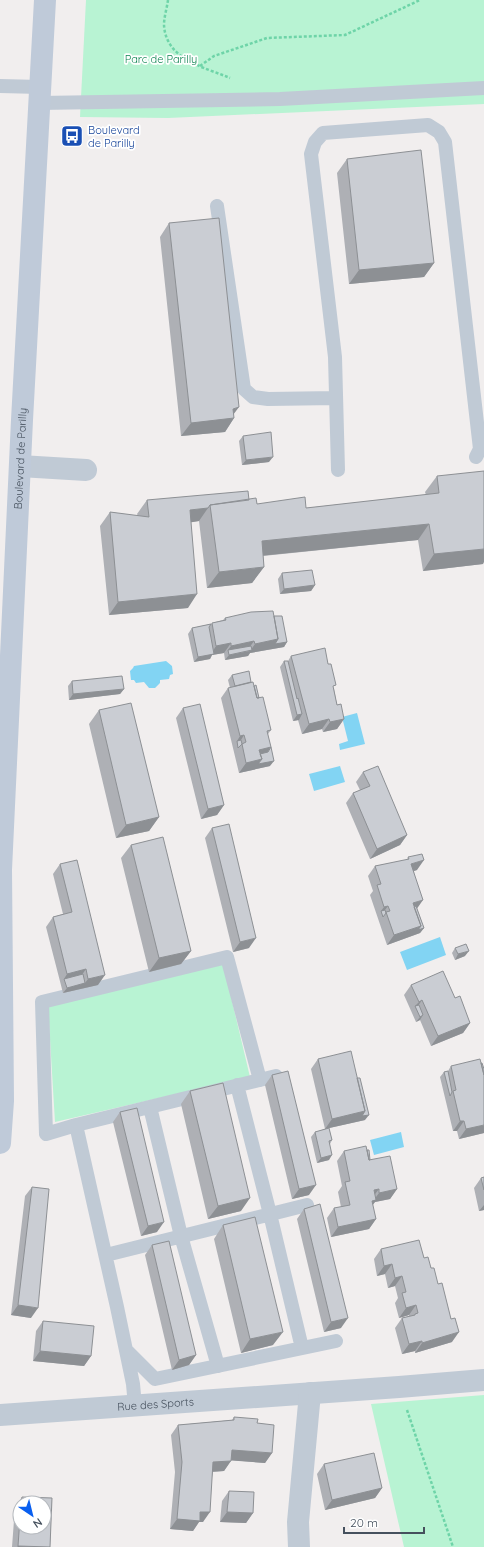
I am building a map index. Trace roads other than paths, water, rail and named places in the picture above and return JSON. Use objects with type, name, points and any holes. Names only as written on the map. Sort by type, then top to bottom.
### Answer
[{"type":"main road","name":"Boulevard de Parilly","points":[[0,1143],[3,1101],[0,873],[45,0]]},
{"type":"street","points":[[20,466],[86,470]]},
{"type":"street","name":"Rue des Sports","points":[[0,1415],[310,1394],[484,1380]]},
{"type":"street","points":[[299,1547],[298,1522],[310,1394]]},
{"type":"lane","points":[[0,86],[40,95],[280,100],[484,88]]},
{"type":"lane","points":[[338,470],[335,357],[311,154],[315,142],[322,133],[428,125],[439,132],[445,142],[480,449],[476,457]]},
{"type":"lane","points":[[217,206],[244,389],[253,397],[268,400],[336,398]]},
{"type":"lane","points":[[260,1080],[226,957],[42,1002],[46,1134],[76,1125],[237,1085],[260,1080],[276,1076]]},
{"type":"lane","points":[[237,1085],[302,1348]]},
{"type":"lane","points":[[150,1107],[181,1236],[218,1366]]},
{"type":"lane","points":[[76,1125],[133,1384],[135,1406]]},
{"type":"lane","points":[[106,1256],[307,1205]]},
{"type":"lane","points":[[126,1351],[155,1380],[336,1341]]},
{"type":"water","points":[[166,661],[172,666],[173,674],[170,675],[169,679],[160,680],[160,683],[155,688],[149,688],[144,682],[136,683],[134,680],[131,680],[130,671],[134,666]]},
{"type":"water","points":[[357,713],[365,744],[340,750],[339,744],[348,741],[342,717]]},
{"type":"water","points":[[340,766],[345,782],[314,791],[309,774]]},
{"type":"water","points":[[440,937],[446,955],[407,970],[400,952]]},
{"type":"water","points":[[401,1132],[404,1147],[374,1155],[370,1140]]},
{"type":"place","name":"Boulevard de Parilly","points":[[72,136]]},
{"type":"park label","name":"Parc de Parilly","points":[[161,59]]}]
